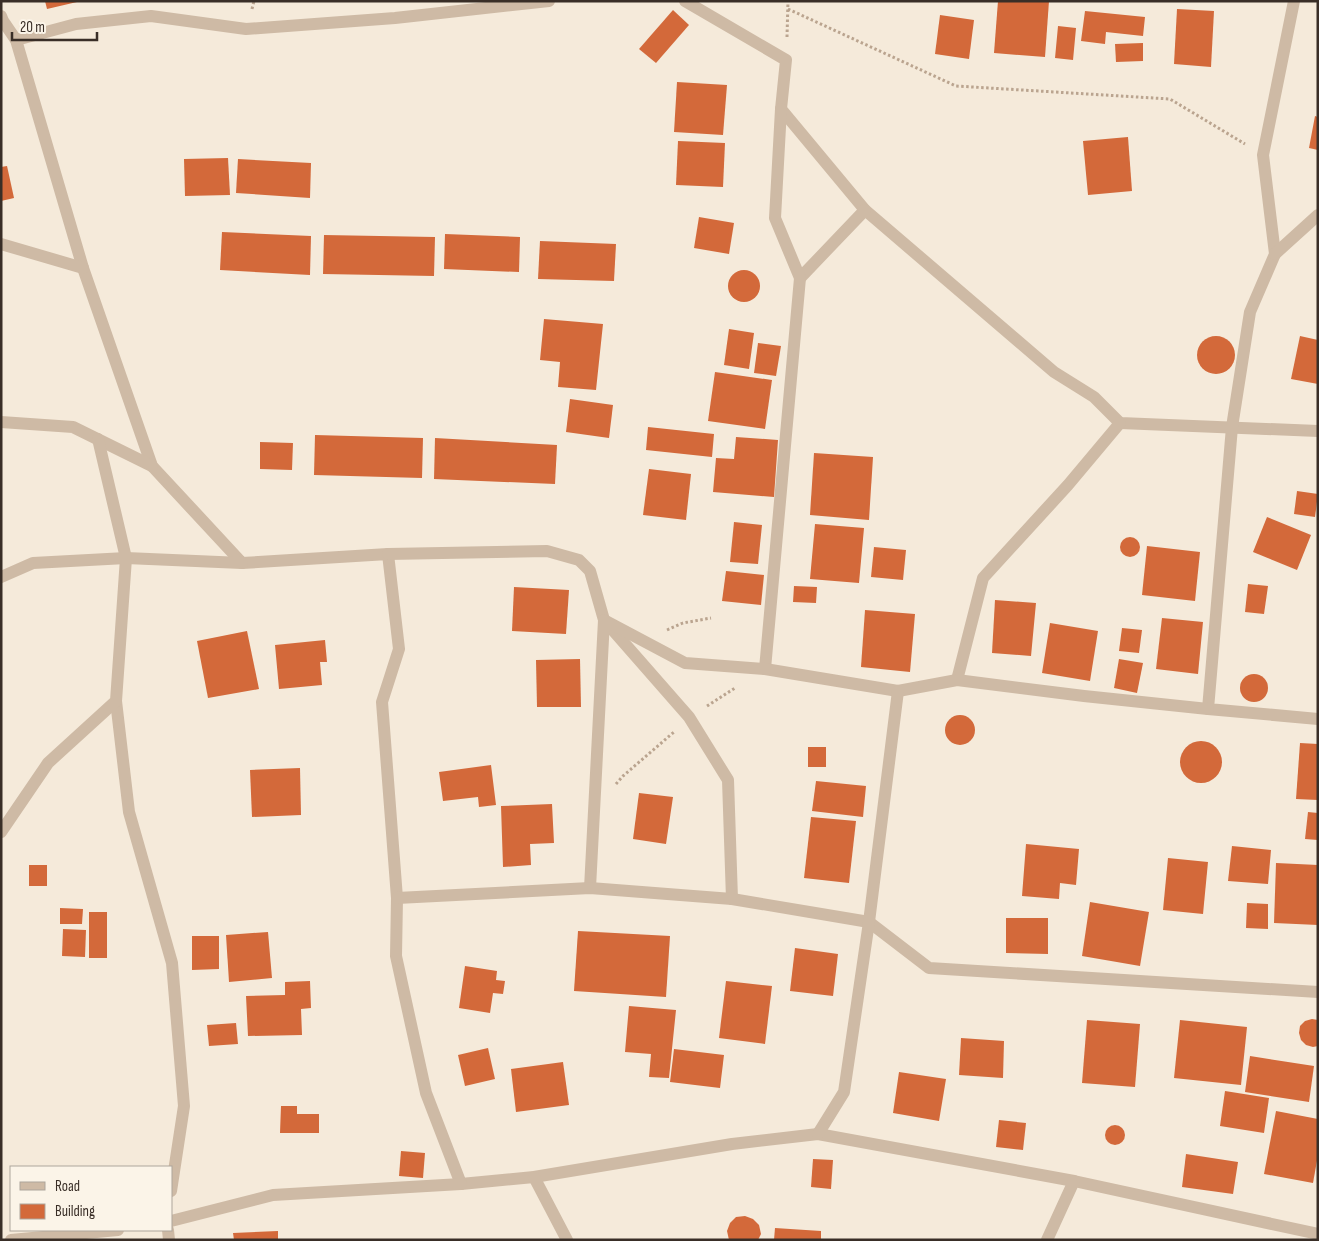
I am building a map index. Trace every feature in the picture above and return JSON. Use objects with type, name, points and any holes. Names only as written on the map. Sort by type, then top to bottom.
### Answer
[{"type":"street","points":[[16,40],[76,24],[151,16],[246,29],[395,18],[549,1]]},
{"type":"street","points":[[685,1],[786,60],[781,109],[776,218],[800,278],[765,669]]},
{"type":"street","points":[[1275,254],[1263,155],[1294,1]]},
{"type":"street","points":[[2,20],[16,40],[83,268],[152,466]]},
{"type":"street","points":[[781,109],[865,210],[1054,372],[1094,398],[1120,423],[1318,431]]},
{"type":"street","points":[[800,278],[865,210]]},
{"type":"street","points":[[1208,708],[1232,427],[1250,312],[1275,254],[1318,215]]},
{"type":"street","points":[[1,244],[83,268]]},
{"type":"street","points":[[1,422],[73,427],[152,466],[242,563]]},
{"type":"street","points":[[957,680],[983,578],[1068,485],[1120,423]]},
{"type":"street","points":[[98,439],[126,558],[116,701],[129,812],[172,963],[184,1106],[172,1184]]},
{"type":"street","points":[[1,577],[33,563],[126,558],[242,563],[388,554],[547,551],[580,560],[590,571],[604,620],[590,888]]},
{"type":"street","points":[[388,554],[399,649],[382,702],[397,898],[396,956],[426,1093],[461,1184]]},
{"type":"street","points":[[604,620],[685,663],[765,669],[898,691],[957,680],[1084,696],[1318,720]]},
{"type":"street","points":[[604,620],[689,718],[728,780],[732,899]]},
{"type":"street","points":[[818,1134],[844,1092],[869,922],[898,691]]},
{"type":"street","points":[[1,832],[48,763],[116,701]]},
{"type":"street","points":[[397,898],[590,888],[732,899],[869,922],[929,968],[1318,992]]},
{"type":"street","points":[[172,1221],[274,1195],[461,1184],[534,1177],[732,1144],[818,1134],[1074,1180],[1318,1234]]},
{"type":"street","points":[[534,1177],[567,1240]]},
{"type":"street","points":[[1048,1240],[1074,1180]]},
{"type":"street","points":[[11,1240],[107,1231]]},
{"type":"path","points":[[786,60],[788,1]]},
{"type":"path","points":[[788,10],[956,86],[1170,100],[1263,155]]},
{"type":"path","points":[[644,641],[683,623],[711,618]]},
{"type":"building","points":[[45,1],[77,1],[77,2],[47,9]]},
{"type":"building","points":[[998,1],[1049,1],[1045,57],[994,53]]},
{"type":"building","points":[[1177,9],[1214,11],[1211,67],[1174,64]]},
{"type":"building","points":[[673,10],[689,25],[656,63],[639,49]]},
{"type":"building","points":[[1085,11],[1145,17],[1143,36],[1106,32],[1105,44],[1081,41]]},
{"type":"building","points":[[940,15],[974,20],[969,59],[935,54]]},
{"type":"building","points":[[1058,26],[1076,28],[1073,60],[1055,58]]},
{"type":"building","points":[[1143,43],[1143,61],[1116,62],[1115,44]]},
{"type":"building","points":[[677,82],[727,85],[723,135],[674,132]]},
{"type":"building","points":[[1315,116],[1318,117],[1318,150],[1309,148]]},
{"type":"building","points":[[1128,137],[1132,191],[1088,195],[1083,141]]},
{"type":"building","points":[[678,141],[725,143],[723,187],[676,185]]},
{"type":"building","points":[[228,158],[230,195],[185,196],[184,159]]},
{"type":"building","points":[[238,159],[311,163],[310,198],[236,193]]},
{"type":"building","points":[[7,166],[14,198],[1,201],[1,167]]},
{"type":"building","points":[[699,217],[734,223],[729,254],[694,248]]},
{"type":"building","points":[[222,232],[311,236],[310,275],[220,270]]},
{"type":"building","points":[[445,234],[520,237],[519,272],[444,269]]},
{"type":"building","points":[[324,235],[435,237],[434,276],[323,274]]},
{"type":"building","points":[[540,241],[616,244],[614,281],[538,279]]},
{"type":"building","points":[[744,270],[750,271],[755,275],[759,280],[759,292],[755,297],[750,301],[744,302],[738,301],[733,297],[729,292],[728,286],[729,280],[733,275],[738,271]]},
{"type":"building","points":[[544,319],[603,324],[596,390],[558,387],[560,362],[540,360]]},
{"type":"building","points":[[729,329],[754,333],[749,369],[724,365]]},
{"type":"building","points":[[1216,336],[1230,341],[1235,355],[1230,369],[1216,374],[1202,369],[1197,355],[1202,341]]},
{"type":"building","points":[[1300,336],[1318,340],[1318,384],[1291,379]]},
{"type":"building","points":[[758,343],[781,346],[776,376],[754,373]]},
{"type":"building","points":[[715,372],[772,380],[765,429],[708,421]]},
{"type":"building","points":[[570,399],[613,405],[609,438],[566,432]]},
{"type":"building","points":[[648,427],[714,434],[712,457],[646,450]]},
{"type":"building","points":[[315,435],[423,438],[422,478],[314,475]]},
{"type":"building","points":[[736,437],[778,440],[774,497],[713,492],[716,458],[734,459]]},
{"type":"building","points":[[435,438],[557,445],[555,484],[434,479]]},
{"type":"building","points":[[260,442],[293,443],[292,470],[260,469]]},
{"type":"building","points":[[814,453],[873,457],[869,520],[810,515]]},
{"type":"building","points":[[649,469],[691,474],[686,520],[643,515]]},
{"type":"building","points":[[1297,491],[1318,494],[1315,517],[1294,514]]},
{"type":"building","points":[[1267,517],[1311,535],[1297,570],[1253,552]]},
{"type":"building","points":[[734,522],[762,525],[758,564],[730,562]]},
{"type":"building","points":[[815,524],[864,528],[859,583],[810,579]]},
{"type":"building","points":[[1130,537],[1137,540],[1140,547],[1137,554],[1130,557],[1123,554],[1120,547],[1123,540]]},
{"type":"building","points":[[1147,546],[1200,552],[1195,601],[1142,595]]},
{"type":"building","points":[[874,547],[906,550],[903,580],[871,577]]},
{"type":"building","points":[[726,571],[764,575],[761,605],[722,601]]},
{"type":"building","points":[[1248,584],[1268,586],[1264,614],[1245,612]]},
{"type":"building","points":[[794,586],[817,587],[816,603],[793,602]]},
{"type":"building","points":[[514,587],[569,590],[566,634],[512,631]]},
{"type":"building","points":[[995,600],[1036,603],[1031,656],[992,653]]},
{"type":"building","points":[[865,610],[915,614],[910,672],[861,667]]},
{"type":"building","points":[[1162,618],[1203,622],[1198,674],[1156,669]]},
{"type":"building","points":[[1050,623],[1098,631],[1090,681],[1042,673]]},
{"type":"building","points":[[1122,628],[1142,630],[1139,653],[1119,651]]},
{"type":"building","points":[[247,631],[259,689],[208,698],[197,641]]},
{"type":"building","points":[[325,640],[327,662],[320,662],[322,685],[279,689],[275,645]]},
{"type":"building","points":[[580,659],[581,707],[537,707],[536,660]]},
{"type":"building","points":[[1119,659],[1143,663],[1137,693],[1114,688]]},
{"type":"building","points":[[1254,674],[1264,678],[1268,688],[1264,698],[1254,702],[1244,698],[1240,688],[1244,678]]},
{"type":"building","points":[[960,715],[971,719],[975,730],[971,741],[960,745],[949,741],[945,730],[949,719]]},
{"type":"building","points":[[1205,741],[1213,744],[1219,750],[1222,762],[1219,774],[1213,780],[1197,783],[1189,780],[1183,774],[1180,758],[1183,750],[1189,744]]},
{"type":"building","points":[[1300,743],[1318,744],[1318,800],[1296,799]]},
{"type":"building","points":[[808,747],[826,747],[826,767],[808,767]]},
{"type":"building","points":[[491,765],[496,805],[479,807],[478,797],[443,801],[439,772]]},
{"type":"building","points":[[300,768],[301,815],[252,817],[250,770]]},
{"type":"building","points":[[816,781],[866,786],[863,817],[812,811]]},
{"type":"building","points":[[639,793],[673,797],[666,844],[633,839]]},
{"type":"building","points":[[552,804],[554,843],[530,844],[531,865],[503,867],[501,806]]},
{"type":"building","points":[[1308,812],[1318,813],[1318,840],[1305,839]]},
{"type":"building","points":[[811,817],[856,821],[849,883],[804,878]]},
{"type":"building","points":[[1026,844],[1079,849],[1076,885],[1060,883],[1059,899],[1022,896]]},
{"type":"building","points":[[1232,846],[1271,850],[1268,884],[1228,881]]},
{"type":"building","points":[[1168,858],[1208,862],[1203,914],[1163,910]]},
{"type":"building","points":[[1276,863],[1318,865],[1318,925],[1274,923]]},
{"type":"building","points":[[29,865],[47,865],[47,886],[29,886]]},
{"type":"building","points":[[1090,902],[1149,912],[1140,966],[1082,956]]},
{"type":"building","points":[[1247,903],[1268,904],[1268,929],[1246,928]]},
{"type":"building","points":[[60,908],[83,909],[82,924],[60,924]]},
{"type":"building","points":[[89,912],[107,912],[107,958],[89,958]]},
{"type":"building","points":[[1006,918],[1048,918],[1048,954],[1006,953]]},
{"type":"building","points":[[63,929],[86,930],[85,957],[62,956]]},
{"type":"building","points":[[578,931],[670,936],[666,997],[574,991]]},
{"type":"building","points":[[268,932],[272,978],[229,982],[226,935]]},
{"type":"building","points":[[192,936],[219,936],[219,969],[192,970]]},
{"type":"building","points":[[795,948],[838,954],[833,996],[790,991]]},
{"type":"building","points":[[465,966],[497,971],[496,980],[505,981],[503,994],[493,993],[490,1013],[459,1008]]},
{"type":"building","points":[[310,981],[311,1008],[301,1009],[302,1035],[248,1036],[246,996],[285,995],[285,982]]},
{"type":"building","points":[[726,981],[772,986],[765,1044],[719,1038]]},
{"type":"building","points":[[629,1006],[676,1010],[669,1078],[649,1077],[651,1054],[625,1052]]},
{"type":"building","points":[[1087,1020],[1140,1024],[1135,1087],[1082,1083]]},
{"type":"building","points":[[1180,1020],[1247,1027],[1241,1085],[1174,1078]]},
{"type":"building","points":[[1318,1020],[1318,1046],[1313,1047],[1306,1045],[1301,1040],[1299,1033],[1300,1026],[1305,1021]]},
{"type":"building","points":[[236,1023],[238,1044],[209,1046],[207,1025]]},
{"type":"building","points":[[961,1038],[1004,1041],[1003,1078],[959,1075]]},
{"type":"building","points":[[488,1048],[495,1079],[465,1086],[458,1055]]},
{"type":"building","points":[[674,1049],[724,1055],[720,1088],[670,1082]]},
{"type":"building","points":[[1250,1056],[1314,1066],[1309,1102],[1245,1092]]},
{"type":"building","points":[[563,1062],[569,1105],[516,1112],[511,1069]]},
{"type":"building","points":[[899,1072],[946,1079],[939,1121],[893,1113]]},
{"type":"building","points":[[1225,1091],[1269,1098],[1264,1133],[1220,1126]]},
{"type":"building","points":[[281,1106],[297,1106],[297,1114],[319,1114],[319,1133],[280,1133]]},
{"type":"building","points":[[1276,1111],[1318,1119],[1318,1155],[1313,1183],[1264,1174]]},
{"type":"building","points":[[999,1120],[1026,1123],[1023,1150],[996,1147]]},
{"type":"building","points":[[1115,1125],[1122,1128],[1125,1135],[1122,1142],[1115,1145],[1108,1142],[1105,1135],[1108,1128]]},
{"type":"building","points":[[401,1151],[425,1153],[423,1178],[399,1176]]},
{"type":"building","points":[[1186,1154],[1238,1162],[1233,1194],[1182,1187]]},
{"type":"building","points":[[813,1159],[833,1160],[831,1189],[811,1187]]},
{"type":"building","points":[[745,1216],[753,1219],[759,1225],[761,1234],[758,1240],[729,1240],[727,1231],[730,1223],[736,1217]]},
{"type":"building","points":[[775,1228],[821,1231],[821,1240],[774,1240]]},
{"type":"building","points":[[278,1231],[278,1240],[234,1240],[233,1233]]}]
